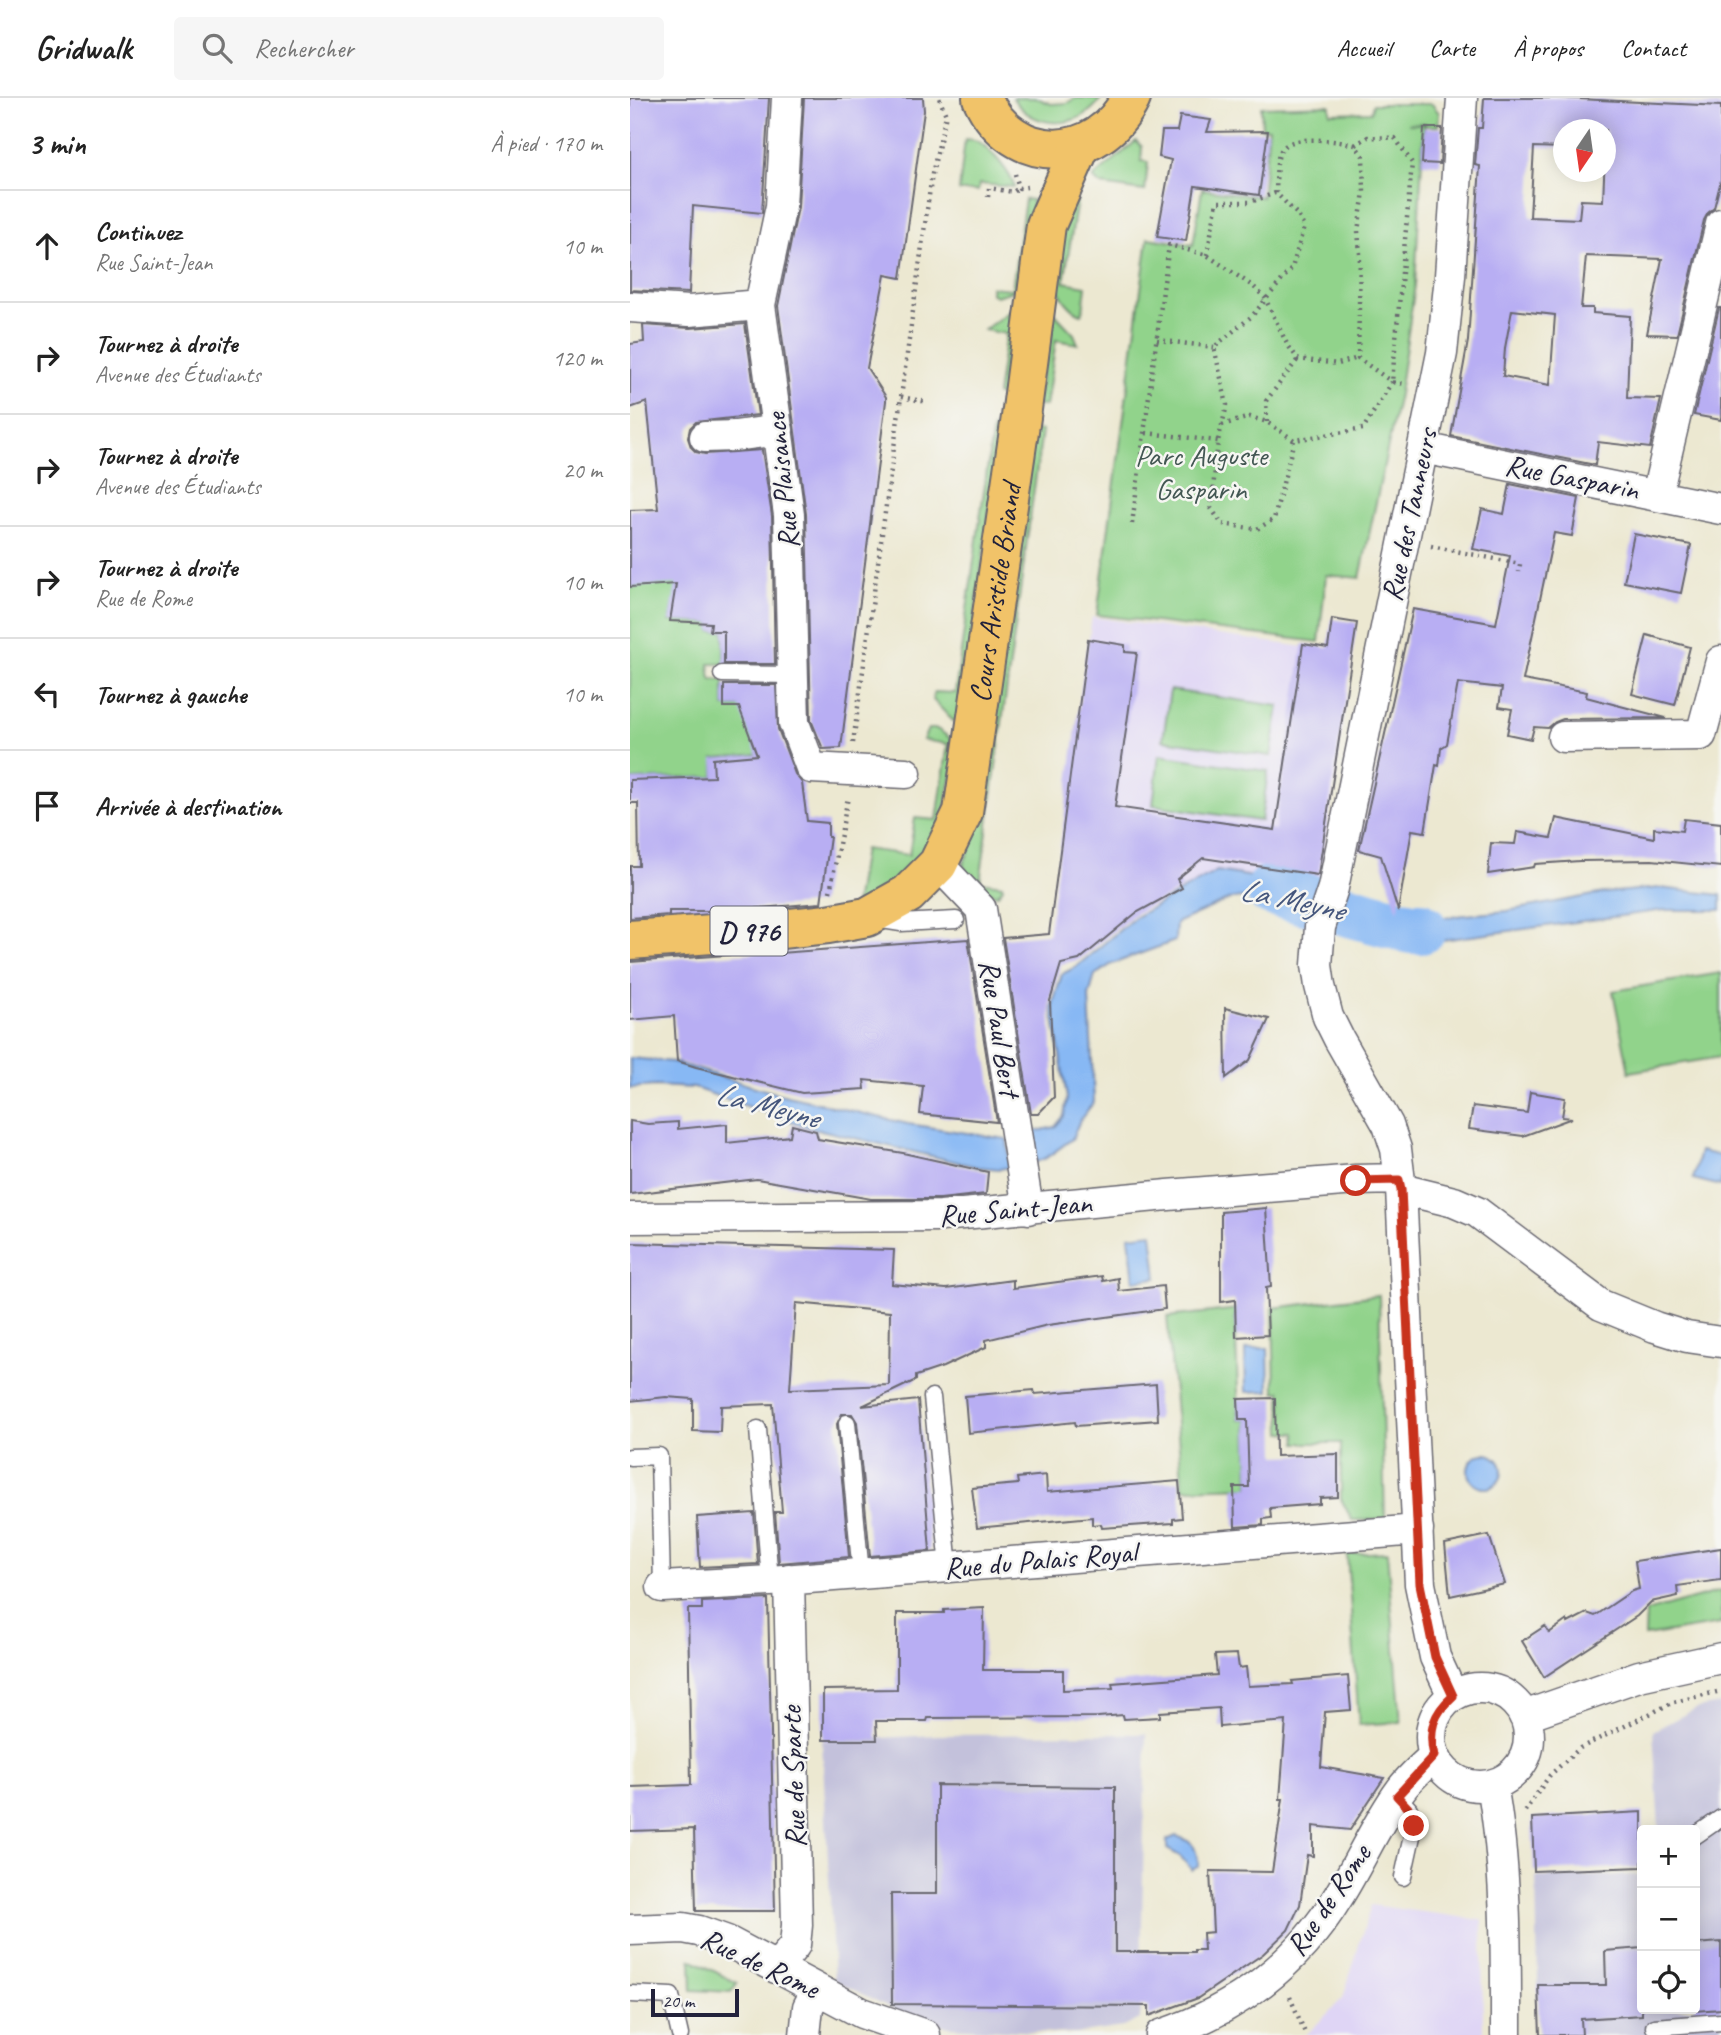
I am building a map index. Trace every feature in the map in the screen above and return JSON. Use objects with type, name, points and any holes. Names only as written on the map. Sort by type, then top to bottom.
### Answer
[{"type":"main road","points":[[982,98],[998,123],[1011,135],[1045,148],[1063,149],[1081,145],[1104,133],[1122,115],[1130,98]]},
{"type":"main road","name":"Cours Aristide Briand","points":[[1027,143],[1039,183],[1046,225]]},
{"type":"main road","name":"Cours Aristide Briand","points":[[867,917],[908,894],[938,864],[963,812],[1021,417],[1046,225],[1081,145]]},
{"type":"main road","name":"D 976","points":[[630,940],[828,925],[867,917]]},
{"type":"street","name":"Rue Plaisance","points":[[787,98],[781,206],[760,305],[789,515],[794,723],[811,768],[906,773]]},
{"type":"street","name":"Rue des Tanneurs","points":[[1453,1696],[1435,1657],[1420,1584],[1396,1149],[1388,1125],[1328,1017],[1317,965],[1320,927],[1333,888],[1445,338],[1461,98]]},
{"type":"street","points":[[1657,494],[1715,276],[1721,224]]},
{"type":"street","points":[[630,307],[689,311],[760,305]]},
{"type":"street","points":[[705,437],[778,430]]},
{"type":"street","name":"Rue Gasparin","points":[[1423,449],[1721,509]]},
{"type":"street","points":[[1563,737],[1701,735],[1721,661]]},
{"type":"street","name":"Rue Paul Bert","points":[[938,864],[981,909],[1028,1209]]},
{"type":"street","name":"Rue Saint-Jean","points":[[630,1218],[941,1216],[1356,1181],[1400,1184],[1477,1212],[1601,1305],[1655,1327],[1721,1342]]},
{"type":"street","name":"Rue du Palais Royal","points":[[662,1587],[1418,1530]]},
{"type":"street","name":"Rue de Sparte","points":[[776,1968],[795,1945],[797,1925],[780,1580]]},
{"type":"street","points":[[1524,1716],[1639,1676],[1721,1658]]},
{"type":"street","points":[[1465,1690],[1493,1690],[1506,1695],[1524,1716],[1528,1737],[1525,1758],[1517,1770],[1492,1785],[1462,1784],[1450,1777],[1434,1756],[1430,1739],[1432,1723],[1441,1707],[1465,1690]]},
{"type":"street","name":"Rue de Rome","points":[[1161,2035],[1198,2022],[1236,2001],[1287,1962],[1317,1928],[1338,1897],[1397,1796],[1434,1756]]},
{"type":"street","points":[[1492,1785],[1505,1902],[1506,2035]]},
{"type":"street","name":"Rue de Rome","points":[[630,1930],[683,1928],[699,1931],[727,1941],[862,2013],[925,2035]]},
{"type":"street","points":[[806,2035],[808,2007],[817,1990]]},
{"type":"lane","points":[[722,674],[793,675]]},
{"type":"lane","points":[[867,917],[901,923],[956,920]]},
{"type":"lane","points":[[932,1397],[949,1567]]},
{"type":"lane","points":[[847,1423],[861,1574]]},
{"type":"lane","points":[[758,1429],[780,1580]]},
{"type":"lane","points":[[630,1457],[659,1457],[662,1587]]},
{"type":"lane","points":[[1397,1796],[1409,1809],[1414,1826],[1403,1877]]},
{"type":"lane","points":[[1700,1833],[1721,1818]]},
{"type":"lane","points":[[631,1994],[671,1996],[680,2035]]},
{"type":"lane","points":[[1654,2027],[1721,2022]]},
{"type":"path","points":[[852,749],[932,174],[946,115],[939,98]]},
{"type":"path","points":[[1222,425],[1250,417],[1267,422],[1294,440],[1363,429],[1392,382],[1412,163],[1395,138],[1368,137],[1355,145]]},
{"type":"path","points":[[1157,341],[1214,347],[1252,316],[1292,268],[1304,227],[1298,215],[1276,193],[1279,156],[1283,147],[1292,142],[1333,139],[1355,145],[1363,156],[1359,231],[1358,358]]},
{"type":"path","points":[[988,197],[989,188],[1013,192],[1019,188]]},
{"type":"path","points":[[1207,256],[1217,202],[1251,202],[1276,193]]},
{"type":"path","points":[[1132,524],[1169,245],[1207,256],[1254,287],[1265,298],[1287,344],[1298,359],[1338,364],[1358,358]]},
{"type":"path","points":[[1214,347],[1227,405],[1218,441],[1211,508],[1222,524],[1257,529],[1274,519],[1294,440]]},
{"type":"path","points":[[1358,358],[1392,382]]},
{"type":"path","points":[[1267,422],[1266,401],[1298,359]]},
{"type":"path","points":[[901,397],[927,402]]},
{"type":"path","points":[[1146,433],[1218,441]]},
{"type":"path","points":[[1423,544],[1520,564],[1519,572]]},
{"type":"path","points":[[829,898],[849,790]]},
{"type":"path","points":[[1522,1817],[1550,1775],[1580,1748],[1674,1702],[1721,1692]]},
{"type":"path","points":[[1288,1991],[1306,2035]]},
{"type":"shaded area","points":[[1092,617],[1353,654],[1319,886],[1217,871],[1136,914],[1048,934]]},
{"type":"shaded area","points":[[1721,1704],[1721,2035],[1539,2035],[1536,1877],[1637,1875],[1637,2014],[1700,2014],[1700,1825],[1659,1825],[1653,1731],[1697,1708]]},
{"type":"shaded area","points":[[1146,1734],[1140,2019],[1124,2027],[1075,2034],[949,2027],[901,2013],[834,1980],[822,1741],[937,1735]]},
{"type":"shaded area","points":[[1371,1905],[1482,1920],[1483,2035],[1306,2035],[1343,1998]]},
{"type":"green space","points":[[1013,98],[1037,98],[1051,104],[1067,103],[1076,98],[1101,98],[1093,109],[1082,116],[1057,122],[1032,116],[1021,109]]},
{"type":"green space","name":"Parc Auguste Gasparin","points":[[1373,104],[1432,104],[1439,113],[1438,126],[1425,126],[1425,123],[1408,124],[1424,124],[1415,285],[1399,394],[1360,578],[1326,575],[1319,642],[1097,615],[1148,238],[1193,245],[1202,189],[1262,197],[1269,128],[1262,128],[1261,107],[1330,105],[1330,113],[1371,112]]},
{"type":"green space","points":[[965,139],[977,141],[988,149],[1005,168],[1014,187],[979,184],[978,191],[959,191]]},
{"type":"green space","points":[[1136,141],[1142,147],[1141,161],[1148,162],[1145,191],[1101,185],[1093,178]]},
{"type":"green space","points":[[1025,199],[1033,200],[1020,285],[1013,291],[996,296],[991,293],[991,287],[1012,289]]},
{"type":"green space","points":[[1077,200],[1064,282],[1086,286],[1081,314],[1063,298],[1056,277],[1066,201]]},
{"type":"green space","points":[[1015,307],[1019,313],[1004,396],[997,395],[1006,334],[984,330]]},
{"type":"green space","points":[[1055,314],[1074,334],[1078,344],[1056,340],[1046,406],[1037,405],[1051,315]]},
{"type":"green space","points":[[993,428],[1000,430],[961,720],[953,721],[933,700],[934,692],[955,693]]},
{"type":"green space","points":[[1034,430],[1042,431],[980,882],[1002,885],[1003,888],[997,895],[976,884],[963,865],[975,836],[982,808]]},
{"type":"green space","points":[[636,554],[678,584],[670,621],[711,623],[711,631],[724,631],[724,664],[709,664],[711,679],[724,680],[724,707],[748,707],[758,755],[714,759],[714,777],[630,780],[630,587],[635,587]]},
{"type":"green space","points":[[1170,690],[1279,706],[1271,756],[1163,740]]},
{"type":"green space","points":[[928,729],[937,729],[950,738],[956,756],[939,834],[907,874],[855,905],[864,849],[909,855],[915,818],[937,820],[948,744],[923,740]]},
{"type":"green space","points":[[1159,755],[1268,771],[1261,821],[1153,805]]},
{"type":"green space","points":[[1721,973],[1721,1057],[1629,1072],[1613,991]]},
{"type":"green space","points":[[1379,1295],[1385,1520],[1352,1520],[1341,1499],[1341,1443],[1297,1443],[1296,1433],[1282,1433],[1281,1392],[1275,1392],[1273,1308]]},
{"type":"green space","points":[[1239,1309],[1235,1315],[1239,1420],[1247,1420],[1249,1487],[1183,1489],[1167,1317]]},
{"type":"green space","points":[[1387,1552],[1401,1722],[1359,1725],[1347,1554]]},
{"type":"green space","points":[[1721,1591],[1721,1624],[1645,1636],[1646,1612]]},
{"type":"green space","points":[[691,1959],[737,1983],[731,1992],[692,1990]]},
{"type":"water","points":[[1217,871],[1290,883],[1318,892],[1311,913],[1255,897],[1230,899],[1176,923],[1175,941],[1112,964],[1095,975],[1089,996],[1094,1102],[1080,1120],[1072,1139],[1046,1158],[1031,1164],[1027,1133],[1055,1127],[1064,1116],[1067,1098],[1052,1006],[1062,974],[1076,967],[1134,918]]},
{"type":"water","points":[[1660,888],[1721,895],[1721,910],[1665,910],[1442,940],[1397,937],[1346,927],[1352,905],[1435,918],[1507,911],[1604,893]]},
{"type":"water","points":[[630,1058],[673,1062],[775,1093],[908,1124],[1007,1139],[1010,1167],[978,1167],[808,1127],[694,1088],[630,1088]]},
{"type":"water","points":[[1700,1151],[1721,1156],[1721,1186],[1693,1179]]},
{"type":"water","points":[[1152,1233],[1157,1278],[1134,1281],[1129,1236]]},
{"type":"water","points":[[1268,1348],[1269,1391],[1246,1392],[1245,1349]]},
{"type":"water","points":[[1485,1454],[1497,1459],[1502,1471],[1497,1483],[1485,1488],[1473,1483],[1468,1471],[1473,1459]]},
{"type":"water","points":[[1176,1836],[1194,1847],[1199,1866],[1192,1870],[1180,1856],[1167,1849],[1167,1840]]},
{"type":"building","points":[[630,98],[769,98],[762,213],[693,206],[689,293],[630,290]]},
{"type":"building","points":[[804,98],[923,98],[924,111],[901,278],[885,275],[867,368],[886,401],[841,748],[823,749],[811,720],[806,514],[778,306],[798,207]]},
{"type":"building","points":[[1484,98],[1558,98],[1721,106],[1721,180],[1714,208],[1704,220],[1677,335],[1647,334],[1662,259],[1586,256],[1581,308],[1593,308],[1593,313],[1630,316],[1627,398],[1661,399],[1650,448],[1598,442],[1595,465],[1451,436],[1468,341],[1480,166],[1475,165],[1478,128],[1482,128]],"holes":[[[1512,310],[1555,315],[1550,385],[1503,376]]]},
{"type":"building","points":[[1180,116],[1211,120],[1207,132],[1268,131],[1259,195],[1195,186],[1186,241],[1157,237],[1171,160],[1159,157],[1162,131],[1177,131]]},
{"type":"building","points":[[1424,128],[1442,128],[1440,164],[1422,163]]},
{"type":"building","points":[[1721,308],[1721,420],[1694,415]]},
{"type":"building","points":[[745,324],[758,415],[696,422],[690,428],[688,438],[696,452],[705,454],[762,450],[772,516],[775,664],[724,664],[724,631],[710,631],[711,623],[670,621],[676,584],[630,587],[630,510],[658,509],[647,402],[630,408],[630,344],[644,342],[643,325],[690,328]]},
{"type":"building","points":[[1510,484],[1579,498],[1572,536],[1554,533],[1523,680],[1587,692],[1586,697],[1666,718],[1563,719],[1548,728],[1534,727],[1531,739],[1507,734],[1512,709],[1499,707],[1502,688],[1458,683],[1447,744],[1441,748],[1439,766],[1436,765],[1425,832],[1412,830],[1398,911],[1381,856],[1359,850],[1413,609],[1496,624],[1510,556],[1473,549],[1482,509],[1504,514]]},
{"type":"building","points":[[1634,534],[1691,545],[1681,593],[1624,582]]},
{"type":"building","points":[[1332,619],[1357,623],[1318,875],[1203,858],[1177,879],[1182,888],[1136,913],[1079,960],[1061,964],[1050,1001],[1054,1097],[1038,1114],[1031,1114],[1003,938],[1049,934],[1088,639],[1125,645],[1125,652],[1137,653],[1115,807],[1275,830],[1303,644],[1328,648]]},
{"type":"building","points":[[1647,635],[1690,647],[1675,705],[1632,694]]},
{"type":"building","points":[[724,685],[776,685],[778,729],[795,774],[802,783],[807,821],[828,823],[830,837],[821,903],[725,911],[669,911],[669,915],[630,918],[630,866],[639,866],[638,803],[630,803],[630,780],[714,777],[713,759],[757,755],[739,707],[724,707]]},
{"type":"building","points":[[1556,818],[1654,838],[1654,828],[1682,831],[1684,819],[1721,823],[1721,867],[1652,860],[1580,861],[1535,864],[1534,867],[1488,874],[1491,843],[1515,844],[1517,832],[1551,838]]},
{"type":"building","points":[[968,939],[997,1122],[920,1114],[923,1086],[864,1080],[865,1089],[802,1093],[696,1067],[677,1061],[674,1016],[630,1020],[630,962]]},
{"type":"building","points":[[1225,1008],[1269,1019],[1250,1060],[1226,1078]]},
{"type":"building","points":[[1530,1092],[1565,1098],[1562,1117],[1572,1118],[1523,1136],[1469,1129],[1473,1106],[1527,1113]]},
{"type":"building","points":[[630,1121],[648,1124],[678,1122],[678,1129],[727,1124],[727,1143],[790,1136],[792,1125],[816,1131],[818,1139],[903,1153],[988,1172],[986,1194],[940,1199],[871,1199],[757,1179],[630,1194]]},
{"type":"building","points":[[1266,1208],[1271,1287],[1266,1288],[1268,1335],[1236,1337],[1235,1300],[1221,1302],[1221,1212]]},
{"type":"building","points":[[630,1243],[894,1250],[892,1284],[946,1289],[1013,1280],[1013,1288],[1102,1276],[1103,1281],[1118,1278],[1119,1291],[1163,1286],[1165,1309],[1048,1325],[986,1340],[986,1347],[916,1376],[916,1380],[862,1406],[918,1400],[930,1551],[870,1556],[857,1422],[852,1414],[842,1414],[837,1424],[849,1557],[779,1563],[775,1512],[782,1512],[773,1404],[721,1406],[720,1432],[693,1431],[693,1399],[666,1397],[630,1401]],"holes":[[[796,1303],[890,1312],[889,1385],[790,1389]]]},
{"type":"building","points":[[1156,1384],[1158,1420],[1076,1426],[1075,1422],[968,1433],[965,1396],[1034,1390],[1035,1394]]},
{"type":"building","points":[[1275,1398],[1276,1456],[1338,1454],[1338,1497],[1320,1498],[1320,1504],[1270,1508],[1271,1518],[1263,1519],[1263,1525],[1235,1527],[1234,1487],[1249,1487],[1247,1420],[1239,1420],[1238,1399]]},
{"type":"building","points":[[1046,1475],[1047,1492],[1179,1481],[1182,1518],[1173,1519],[1173,1523],[1102,1528],[1101,1524],[1092,1525],[1092,1517],[977,1528],[972,1488],[1018,1484],[1017,1478]]},
{"type":"building","points":[[754,1513],[758,1564],[700,1567],[697,1517]]},
{"type":"building","points":[[1489,1535],[1505,1584],[1450,1596],[1445,1544]]},
{"type":"building","points":[[1721,1548],[1721,1580],[1677,1586],[1678,1596],[1651,1602],[1637,1616],[1544,1677],[1522,1641],[1545,1626],[1549,1633],[1567,1620],[1568,1623],[1587,1613],[1595,1616],[1639,1589],[1635,1561]]},
{"type":"building","points":[[768,1599],[775,1911],[696,1911],[694,1829],[630,1831],[630,1787],[691,1785],[688,1609],[702,1609],[702,1602]]},
{"type":"building","points":[[984,1608],[983,1670],[1063,1670],[1063,1690],[1113,1688],[1112,1683],[1217,1675],[1215,1655],[1237,1654],[1239,1668],[1246,1667],[1248,1686],[1293,1684],[1292,1681],[1348,1676],[1351,1710],[1325,1712],[1321,1767],[1384,1778],[1350,1830],[1313,1826],[1313,1856],[1307,1855],[1300,1905],[1288,1930],[1263,1954],[1198,1998],[1149,2016],[1149,2006],[892,2004],[891,1894],[937,1894],[937,1785],[1115,1787],[1115,1952],[1204,1950],[1203,1933],[1213,1932],[1210,1871],[1272,1872],[1283,1799],[1280,1799],[1286,1721],[1220,1727],[1219,1708],[1160,1712],[1160,1717],[1124,1719],[1123,1715],[928,1718],[927,1721],[876,1721],[877,1740],[823,1740],[823,1690],[897,1689],[897,1613],[944,1613],[944,1610]]},
{"type":"building","points":[[1642,1812],[1642,1825],[1637,1825],[1637,1867],[1534,1871],[1532,1818]]},
{"type":"building","points":[[1721,1942],[1721,2009],[1700,2011],[1700,1944]]},
{"type":"building","points":[[1637,1948],[1637,2014],[1642,2015],[1581,2019],[1582,2035],[1540,2035],[1538,1985],[1606,1985],[1605,1951]]},
{"type":"waterway","name":"La Meyne","points":[[1272,890],[1411,928],[1421,928]]},
{"type":"route","points":[[1356,1181],[1399,1180],[1401,1189],[1420,1584],[1435,1657],[1453,1696],[1441,1707],[1432,1723],[1430,1739],[1434,1756],[1397,1796],[1409,1809],[1414,1826]]}]
